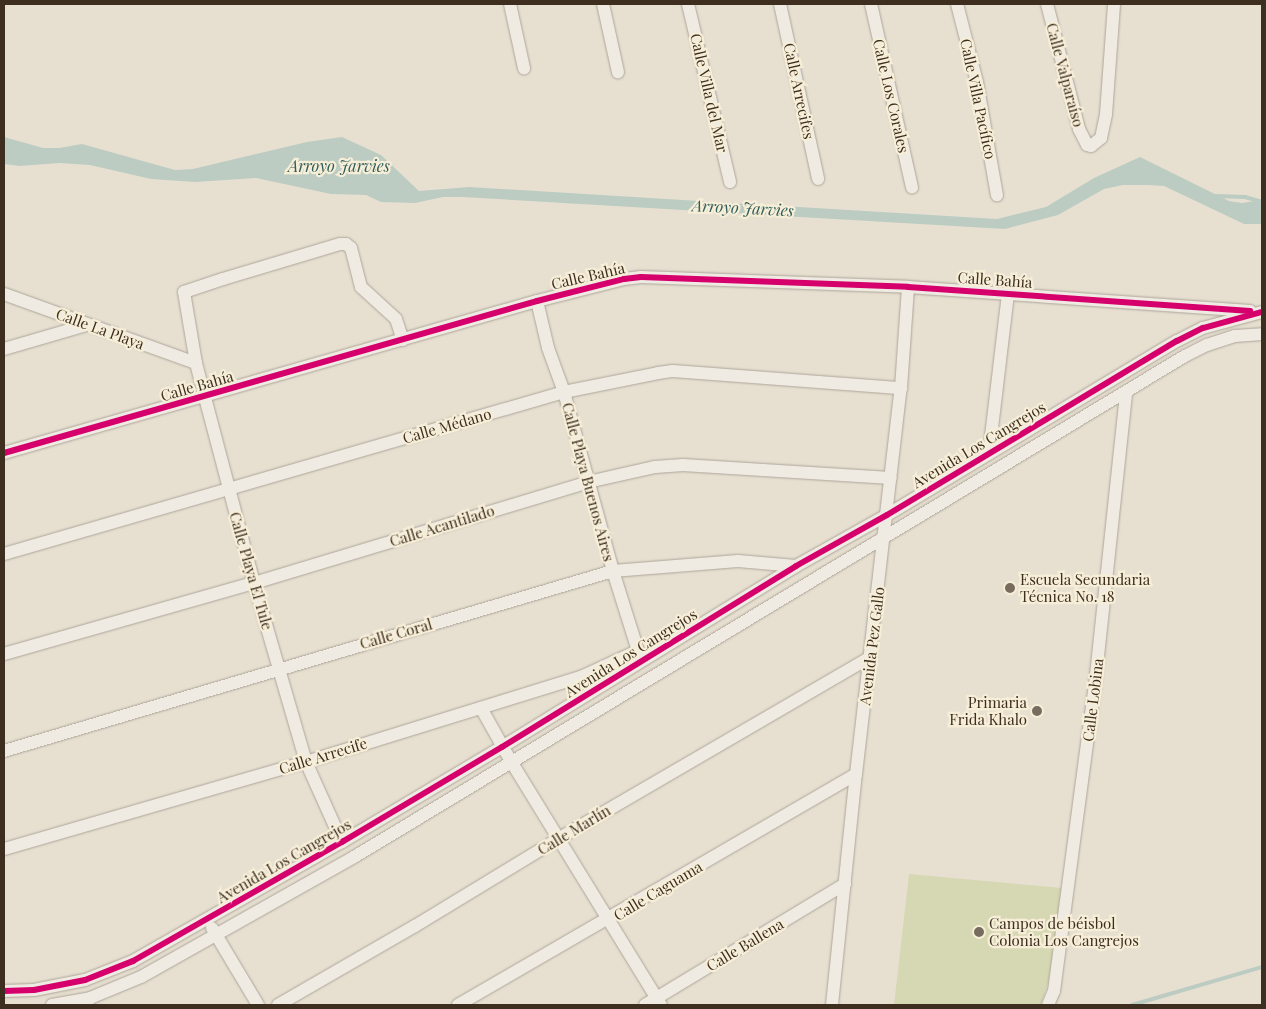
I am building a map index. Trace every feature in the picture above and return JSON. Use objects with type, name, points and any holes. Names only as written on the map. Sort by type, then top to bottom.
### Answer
[{"type":"street","points":[[510,4],[524,68]]},
{"type":"street","points":[[603,4],[618,72]]},
{"type":"street","name":"Calle Villa del Mar","points":[[688,4],[730,182]]},
{"type":"street","name":"Calle Arrecifes","points":[[780,4],[818,179]]},
{"type":"street","name":"Calle Los Corales","points":[[870,4],[912,188]]},
{"type":"street","name":"Calle Villa Pacífico","points":[[957,4],[978,82],[997,195]]},
{"type":"street","name":"Calle Valparaíso","points":[[1047,4],[1079,129],[1087,145],[1098,143],[1101,138],[1114,4]]},
{"type":"street","name":"Calle Playa El Tule","points":[[342,842],[306,762],[254,583],[196,363],[184,292],[340,244],[346,244],[351,248],[361,288],[396,319],[403,340]]},
{"type":"street","name":"Calle Bahía","points":[[4,453],[624,279],[908,286],[1260,312]]},
{"type":"street","name":"Avenida Pez Gallo","points":[[832,1005],[856,774],[901,388],[908,286]]},
{"type":"street","points":[[989,453],[1008,293]]},
{"type":"street","name":"Calle La Playa","points":[[4,294],[196,363]]},
{"type":"street","name":"Calle Playa Buenos Aires","points":[[538,302],[548,348],[564,392],[613,571],[640,656]]},
{"type":"street","name":"Avenida Los Cangrejos","points":[[4,991],[34,990],[85,980],[109,972],[206,920],[502,747],[640,656],[887,515],[1177,341],[1203,328],[1260,312]]},
{"type":"street","points":[[4,349],[86,325]]},
{"type":"street","name":"Avenida Los Cangrejos","points":[[52,1005],[90,998],[116,989],[216,935],[354,857],[512,763],[884,537],[1207,345],[1235,336],[1262,334]]},
{"type":"street","name":"Calle Médano","points":[[4,554],[564,392],[673,371],[901,388]]},
{"type":"street","name":"Calle Lobina","points":[[1048,1005],[1054,991],[1096,675],[1126,392]]},
{"type":"street","name":"Calle Acantilado","points":[[4,654],[254,583],[588,482],[670,465],[890,478]]},
{"type":"street","name":"Calle Coral","points":[[4,751],[613,571],[738,560],[796,566]]},
{"type":"street","name":"Calle Arrecife","points":[[4,849],[306,762],[581,677],[640,656]]},
{"type":"street","name":"Calle Marlín","points":[[278,1005],[415,926],[558,838],[871,657]]},
{"type":"street","points":[[481,708],[502,747],[659,1002]]},
{"type":"street","name":"Calle Caguama","points":[[458,1005],[608,920],[856,774]]},
{"type":"street","name":"Calle Ballena","points":[[645,1005],[659,1002],[845,884]]},
{"type":"street","points":[[206,920],[258,1005]]},
{"type":"green space","name":"Campos de béisbol Colonia Los Cangrejos","points":[[909,874],[1061,888],[1050,976],[1041,1005],[894,1005]]},
{"type":"water","name":"Arroyo Jarvies","points":[[4,137],[43,148],[59,148],[82,144],[175,170],[193,169],[307,142],[342,137],[381,155],[419,191],[469,187],[997,219],[1046,207],[1094,178],[1140,157],[1229,201],[1242,203],[1262,200],[1262,224],[1244,224],[1164,186],[1148,185],[1123,185],[1104,189],[1058,215],[1005,229],[463,197],[443,197],[415,203],[381,202],[366,195],[331,194],[256,178],[195,182],[151,179],[90,165],[59,163],[20,166],[4,164]]},
{"type":"waterway","name":"Arroyo Jarvies","points":[[1216,196],[1245,197],[1262,202]]},
{"type":"waterway","points":[[1132,1005],[1262,967]]},
{"type":"cycle path","points":[[4,453],[537,301],[624,279],[641,277],[908,287],[1250,311]]},
{"type":"cycle path","points":[[4,991],[34,990],[85,980],[133,961],[342,842],[502,747],[796,566],[887,515],[1177,341],[1203,328],[1262,312]]},
{"type":"place","name":"Escuela Secundaria Técnica No. 18","points":[[1010,588]]},
{"type":"place","name":"Primaria Frida Khalo","points":[[1037,711]]},
{"type":"place","name":"Campos de béisbol Colonia Los Cangrejos","points":[[979,932]]}]
